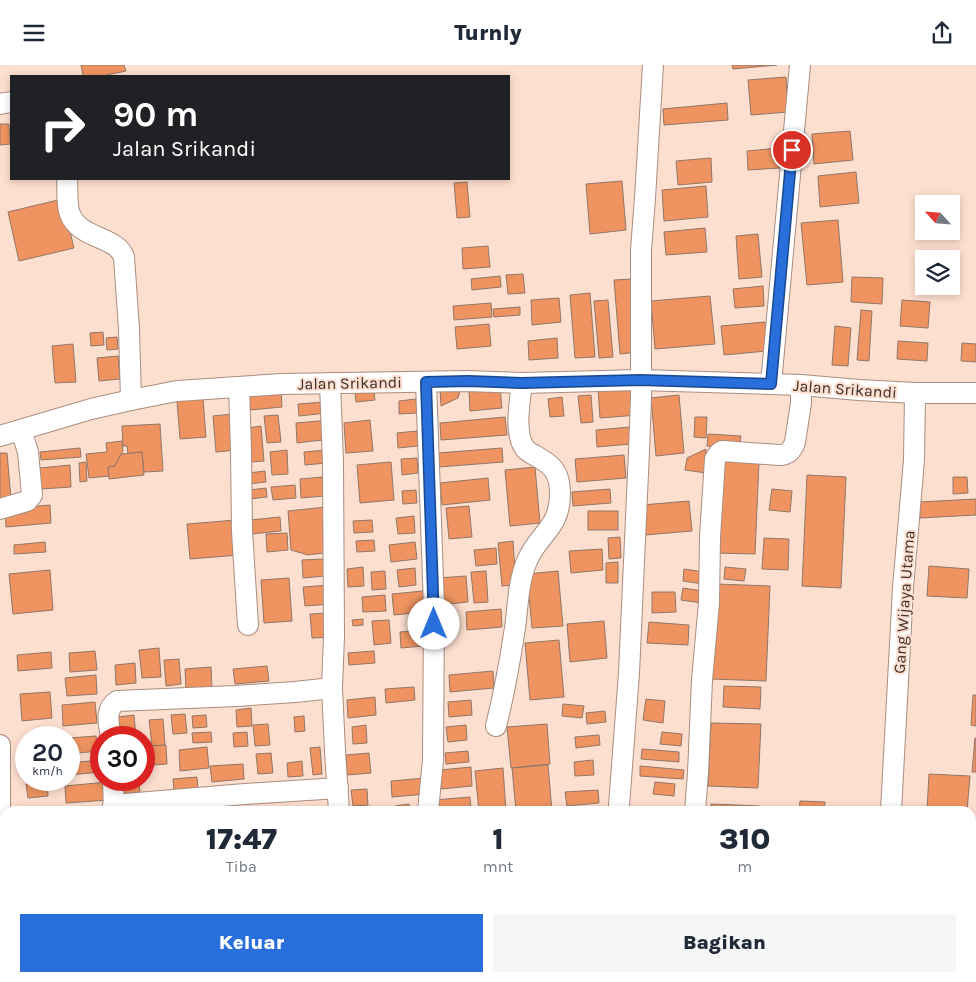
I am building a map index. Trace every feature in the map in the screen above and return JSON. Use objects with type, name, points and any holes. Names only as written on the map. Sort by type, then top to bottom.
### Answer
[{"type":"street","points":[[620,806],[639,451],[641,250],[646,198],[653,65]]},
{"type":"street","points":[[771,384],[800,65]]},
{"type":"street","points":[[67,180],[70,213],[74,220],[88,233],[120,248],[124,257],[131,400]]},
{"type":"street","name":"Jalan Srikandi","points":[[0,437],[91,409],[177,391],[282,384],[468,381],[522,383],[640,380],[801,385],[915,393],[976,393]]},
{"type":"street","points":[[426,382],[434,607],[432,760],[428,806]]},
{"type":"street","points":[[330,383],[333,472],[334,636],[332,688],[339,806]]},
{"type":"street","points":[[496,725],[509,666],[522,577],[534,548],[550,528],[560,505],[560,489],[557,474],[546,462],[523,447],[520,437],[519,409],[522,383]]},
{"type":"street","points":[[695,806],[702,680],[709,603],[710,537],[715,459],[722,451],[779,455],[785,455],[790,452],[794,448],[795,443],[801,403],[801,385]]},
{"type":"street","points":[[238,387],[242,531],[248,625]]},
{"type":"street","name":"Gang Wijaya Utama","points":[[892,806],[903,588],[914,460],[915,393]]},
{"type":"street","points":[[0,509],[27,501],[32,495],[28,452],[21,430]]},
{"type":"street","points":[[110,726],[109,711],[111,705],[117,701],[236,696],[332,688]]},
{"type":"street","points":[[0,745],[0,895]]},
{"type":"street","points":[[136,806],[338,788]]},
{"type":"street","points":[[113,791],[114,806]]},
{"type":"building","points":[[81,65],[124,65],[126,71],[107,75],[83,75]]},
{"type":"building","points":[[732,65],[777,65],[733,69]]},
{"type":"building","points":[[786,77],[788,112],[751,115],[748,80]]},
{"type":"building","points":[[727,103],[728,120],[664,125],[663,109]]},
{"type":"building","points":[[0,124],[9,124],[10,144],[0,145]]},
{"type":"building","points":[[850,131],[853,160],[814,164],[812,134]]},
{"type":"building","points":[[779,148],[780,168],[748,170],[747,151]]},
{"type":"building","points":[[711,158],[712,182],[678,185],[676,161]]},
{"type":"building","points":[[856,172],[859,203],[820,207],[818,176]]},
{"type":"building","points":[[622,181],[626,230],[590,234],[586,184]]},
{"type":"building","points":[[467,182],[470,217],[457,218],[454,183]]},
{"type":"building","points":[[706,186],[708,217],[664,221],[662,190]]},
{"type":"building","points":[[62,199],[74,248],[19,261],[8,212]]},
{"type":"building","points":[[838,220],[843,282],[807,285],[801,223]]},
{"type":"building","points":[[705,228],[707,252],[666,255],[664,232]]},
{"type":"building","points":[[758,234],[762,277],[739,279],[736,236]]},
{"type":"building","points":[[488,246],[490,267],[463,269],[462,248]]},
{"type":"building","points":[[523,274],[525,293],[508,294],[506,275]]},
{"type":"building","points":[[500,276],[501,287],[472,290],[471,279]]},
{"type":"building","points":[[852,277],[883,278],[882,304],[851,302]]},
{"type":"building","points":[[633,279],[639,352],[620,354],[614,280]]},
{"type":"building","points":[[763,286],[764,306],[735,308],[733,289]]},
{"type":"building","points":[[590,293],[595,357],[575,358],[570,295]]},
{"type":"building","points":[[710,296],[715,344],[655,349],[651,301]]},
{"type":"building","points":[[559,298],[561,322],[532,325],[531,300]]},
{"type":"building","points":[[608,300],[613,357],[599,358],[594,301]]},
{"type":"building","points":[[902,300],[930,302],[928,328],[900,326]]},
{"type":"building","points":[[491,303],[492,317],[454,320],[453,306]]},
{"type":"building","points":[[520,307],[520,315],[494,317],[493,309]]},
{"type":"building","points":[[861,310],[872,311],[869,361],[857,360]]},
{"type":"building","points":[[765,322],[767,351],[724,355],[721,326]]},
{"type":"building","points":[[489,324],[491,346],[457,349],[455,327]]},
{"type":"building","points":[[835,326],[851,328],[848,366],[832,365]]},
{"type":"building","points":[[103,332],[104,345],[91,346],[90,333]]},
{"type":"building","points":[[117,337],[118,349],[107,350],[106,338]]},
{"type":"building","points":[[557,338],[558,358],[529,360],[528,341]]},
{"type":"building","points":[[898,341],[928,343],[927,361],[897,359]]},
{"type":"building","points":[[962,343],[976,344],[976,362],[961,361]]},
{"type":"building","points":[[73,344],[76,382],[55,383],[52,346]]},
{"type":"building","points":[[118,356],[120,379],[99,381],[97,358]]},
{"type":"building","points":[[635,385],[638,415],[600,418],[598,389]]},
{"type":"building","points":[[281,388],[282,407],[250,410],[249,391]]},
{"type":"building","points":[[461,388],[458,398],[441,406],[440,389]]},
{"type":"building","points":[[500,388],[502,408],[470,411],[469,391]]},
{"type":"building","points":[[374,391],[375,400],[356,402],[355,393]]},
{"type":"building","points":[[591,395],[593,422],[581,423],[578,396]]},
{"type":"building","points":[[679,395],[684,453],[656,456],[651,398]]},
{"type":"building","points":[[562,397],[564,416],[550,417],[548,399]]},
{"type":"building","points":[[203,399],[206,437],[180,439],[177,401]]},
{"type":"building","points":[[416,399],[417,413],[399,414],[399,401]]},
{"type":"building","points":[[326,402],[327,413],[299,416],[298,404]]},
{"type":"building","points":[[233,414],[236,450],[216,452],[213,416]]},
{"type":"building","points":[[278,415],[281,442],[267,443],[264,416]]},
{"type":"building","points":[[505,417],[507,435],[441,440],[440,423]]},
{"type":"building","points":[[695,417],[707,417],[706,438],[694,437]]},
{"type":"building","points":[[330,420],[331,439],[297,443],[296,423]]},
{"type":"building","points":[[370,420],[373,451],[346,453],[344,423]]},
{"type":"building","points":[[160,424],[163,471],[144,472],[142,452],[128,454],[127,446],[123,446],[122,426]]},
{"type":"building","points":[[261,426],[264,461],[250,462],[248,428]]},
{"type":"building","points":[[630,427],[631,444],[597,447],[596,430]]},
{"type":"building","points":[[417,431],[418,446],[398,448],[397,433]]},
{"type":"building","points":[[708,434],[741,436],[739,449],[707,446]]},
{"type":"building","points":[[122,441],[123,451],[115,466],[108,467],[109,476],[89,478],[86,454],[107,452],[106,443]]},
{"type":"building","points":[[80,448],[81,457],[41,460],[40,452]]},
{"type":"building","points":[[502,448],[503,462],[439,467],[438,453]]},
{"type":"building","points":[[706,449],[706,473],[685,470],[687,458]]},
{"type":"building","points":[[287,450],[288,474],[272,475],[270,452]]},
{"type":"building","points":[[326,450],[327,463],[305,465],[304,452]]},
{"type":"building","points":[[142,452],[144,475],[109,479],[108,467],[115,466],[121,454]]},
{"type":"building","points":[[0,453],[7,453],[11,499],[0,499]]},
{"type":"building","points":[[624,455],[626,478],[577,482],[575,459]]},
{"type":"building","points":[[417,458],[418,473],[402,475],[401,459]]},
{"type":"building","points":[[719,461],[759,462],[755,554],[714,553]]},
{"type":"building","points":[[86,462],[87,481],[80,482],[79,463]]},
{"type":"building","points":[[391,462],[394,500],[360,503],[357,465]]},
{"type":"building","points":[[70,465],[71,487],[41,489],[39,468]]},
{"type":"building","points":[[535,467],[540,523],[510,526],[505,470]]},
{"type":"building","points":[[265,471],[266,482],[249,484],[248,473]]},
{"type":"building","points":[[807,475],[846,477],[841,588],[802,586]]},
{"type":"building","points":[[322,477],[324,496],[301,498],[300,479]]},
{"type":"building","points":[[953,477],[967,477],[968,493],[953,494]]},
{"type":"building","points":[[488,478],[490,500],[442,505],[440,483]]},
{"type":"building","points":[[295,485],[296,498],[273,500],[271,487]]},
{"type":"building","points":[[266,488],[267,497],[249,499],[249,490]]},
{"type":"building","points":[[610,489],[611,503],[573,506],[572,492]]},
{"type":"building","points":[[772,489],[792,491],[790,512],[769,510]]},
{"type":"building","points":[[416,490],[417,503],[403,504],[402,491]]},
{"type":"building","points":[[976,499],[976,515],[920,518],[919,502]]},
{"type":"building","points":[[689,501],[692,531],[645,535],[642,505]]},
{"type":"building","points":[[50,505],[51,523],[6,527],[5,509]]},
{"type":"building","points":[[469,506],[472,537],[449,539],[446,508]]},
{"type":"building","points":[[326,507],[331,552],[308,555],[291,550],[288,511]]},
{"type":"building","points":[[588,511],[618,511],[618,530],[588,530]]},
{"type":"building","points":[[414,516],[415,533],[398,534],[396,518]]},
{"type":"building","points":[[280,517],[281,531],[251,534],[250,520]]},
{"type":"building","points":[[236,520],[239,555],[190,559],[187,524]]},
{"type":"building","points":[[372,520],[373,532],[354,533],[353,521]]},
{"type":"building","points":[[287,533],[288,550],[267,552],[266,534]]},
{"type":"building","points":[[620,537],[621,558],[609,559],[608,538]]},
{"type":"building","points":[[764,538],[789,539],[788,570],[762,569]]},
{"type":"building","points":[[374,540],[375,551],[357,552],[356,541]]},
{"type":"building","points":[[513,541],[516,585],[502,586],[498,543]]},
{"type":"building","points":[[45,542],[46,552],[14,554],[14,545]]},
{"type":"building","points":[[415,542],[417,559],[391,562],[389,545]]},
{"type":"building","points":[[496,548],[497,564],[476,566],[474,550]]},
{"type":"building","points":[[602,549],[603,570],[571,573],[569,551]]},
{"type":"building","points":[[323,559],[325,576],[303,578],[302,560]]},
{"type":"building","points":[[618,562],[618,583],[606,583],[606,563]]},
{"type":"building","points":[[929,566],[969,569],[967,598],[927,596]]},
{"type":"building","points":[[363,567],[364,586],[348,587],[347,569]]},
{"type":"building","points":[[725,567],[746,569],[744,581],[724,579]]},
{"type":"building","points":[[415,568],[416,585],[399,587],[397,570]]},
{"type":"building","points":[[684,569],[704,572],[703,584],[683,581]]},
{"type":"building","points":[[50,570],[53,610],[13,614],[9,574]]},
{"type":"building","points":[[385,571],[386,589],[372,590],[371,572]]},
{"type":"building","points":[[486,571],[488,602],[474,603],[471,572]]},
{"type":"building","points":[[558,571],[563,626],[532,628],[527,574]]},
{"type":"building","points":[[466,576],[468,602],[440,605],[438,578]]},
{"type":"building","points":[[289,578],[292,621],[264,623],[261,580]]},
{"type":"building","points":[[716,584],[770,586],[766,681],[712,679]]},
{"type":"building","points":[[330,585],[331,604],[305,606],[303,587]]},
{"type":"building","points":[[683,588],[703,591],[702,603],[681,600]]},
{"type":"building","points":[[423,591],[425,612],[394,615],[392,594]]},
{"type":"building","points":[[652,592],[675,592],[676,612],[652,613]]},
{"type":"building","points":[[385,595],[386,611],[363,612],[362,597]]},
{"type":"building","points":[[501,609],[502,627],[467,630],[466,612]]},
{"type":"building","points":[[330,613],[332,637],[312,638],[310,614]]},
{"type":"building","points":[[363,619],[363,625],[353,626],[352,620]]},
{"type":"building","points":[[389,620],[391,643],[374,645],[372,621]]},
{"type":"building","points":[[604,621],[607,658],[570,662],[567,624]]},
{"type":"building","points":[[649,622],[689,625],[688,645],[647,643]]},
{"type":"building","points":[[422,630],[423,646],[401,648],[400,632]]},
{"type":"building","points":[[559,640],[564,697],[530,700],[525,643]]},
{"type":"building","points":[[159,648],[161,677],[142,678],[139,650]]},
{"type":"building","points":[[95,651],[97,670],[70,672],[69,653]]},
{"type":"building","points":[[374,651],[375,663],[349,665],[348,653]]},
{"type":"building","points":[[51,652],[52,668],[18,671],[17,655]]},
{"type":"building","points":[[179,659],[181,684],[166,686],[164,660]]},
{"type":"building","points":[[135,663],[136,683],[116,685],[115,665]]},
{"type":"building","points":[[267,666],[269,681],[235,684],[233,669]]},
{"type":"building","points":[[211,667],[212,688],[186,691],[185,669]]},
{"type":"building","points":[[493,671],[494,688],[450,692],[449,675]]},
{"type":"building","points":[[96,675],[97,694],[67,696],[65,678]]},
{"type":"building","points":[[724,686],[761,687],[760,709],[723,707]]},
{"type":"building","points":[[414,687],[415,700],[386,703],[385,689]]},
{"type":"building","points":[[50,692],[52,718],[22,721],[20,694]]},
{"type":"building","points":[[973,695],[976,695],[976,726],[971,725]]},
{"type":"building","points":[[375,697],[376,715],[348,718],[347,700]]},
{"type":"building","points":[[646,699],[665,701],[663,723],[643,720]]},
{"type":"building","points":[[471,700],[472,715],[449,717],[448,702]]},
{"type":"building","points":[[95,702],[97,723],[63,726],[62,705]]},
{"type":"building","points":[[563,704],[584,706],[582,718],[562,716]]},
{"type":"building","points":[[251,708],[252,726],[237,727],[236,710]]},
{"type":"building","points":[[605,711],[606,722],[587,724],[586,713]]},
{"type":"building","points":[[185,714],[187,733],[173,734],[171,715]]},
{"type":"building","points":[[134,715],[135,726],[119,726],[118,717]]},
{"type":"building","points":[[206,715],[207,727],[193,728],[192,716]]},
{"type":"building","points":[[304,716],[305,731],[295,732],[294,717]]},
{"type":"building","points":[[163,719],[165,745],[155,746],[155,726],[150,726],[149,720]]},
{"type":"building","points":[[711,723],[761,724],[758,788],[708,786]]},
{"type":"building","points":[[268,724],[270,745],[255,746],[253,725]]},
{"type":"building","points":[[547,724],[550,764],[511,768],[507,727]]},
{"type":"building","points":[[366,725],[367,743],[353,744],[352,727]]},
{"type":"building","points":[[466,725],[467,740],[448,742],[446,727]]},
{"type":"building","points":[[211,732],[212,742],[193,743],[192,733]]},
{"type":"building","points":[[247,732],[248,746],[234,747],[233,733]]},
{"type":"building","points":[[662,732],[682,734],[681,746],[660,744]]},
{"type":"building","points":[[599,735],[600,745],[576,748],[575,737]]},
{"type":"building","points":[[90,736],[90,752],[80,753],[80,737]]},
{"type":"building","points":[[975,738],[976,772],[972,772]]},
{"type":"building","points":[[166,745],[167,764],[155,765],[155,746]]},
{"type":"building","points":[[207,747],[209,768],[180,771],[179,750]]},
{"type":"building","points":[[320,747],[322,774],[313,775],[310,748]]},
{"type":"building","points":[[642,749],[679,752],[679,762],[641,759]]},
{"type":"building","points":[[468,751],[469,762],[446,764],[445,753]]},
{"type":"building","points":[[271,753],[273,773],[258,774],[256,754]]},
{"type":"building","points":[[369,753],[371,773],[347,775],[346,755]]},
{"type":"building","points":[[593,760],[594,775],[575,776],[574,762]]},
{"type":"building","points":[[90,761],[90,773],[80,774],[80,762]]},
{"type":"building","points":[[302,761],[303,776],[288,777],[287,763]]},
{"type":"building","points":[[243,764],[244,779],[212,782],[210,766]]},
{"type":"building","points":[[548,765],[552,806],[516,806],[512,768]]},
{"type":"building","points":[[640,766],[684,770],[683,779],[640,776]]},
{"type":"building","points":[[471,767],[472,786],[441,789],[440,770]]},
{"type":"building","points":[[503,768],[506,806],[478,806],[475,771]]},
{"type":"building","points":[[929,774],[970,776],[967,806],[927,806]]},
{"type":"building","points":[[197,777],[198,790],[174,791],[173,779]]},
{"type":"building","points":[[425,778],[426,794],[392,797],[391,781]]},
{"type":"building","points":[[655,782],[675,784],[674,796],[653,794]]},
{"type":"building","points":[[90,784],[90,791],[108,791],[109,800],[66,803],[65,791],[80,791],[80,785]]},
{"type":"building","points":[[367,789],[368,805],[353,806],[351,790]]},
{"type":"building","points":[[598,790],[599,803],[567,806],[565,792]]},
{"type":"building","points":[[27,791],[48,791],[48,796],[28,798]]},
{"type":"building","points":[[125,791],[140,791],[140,793],[125,794]]},
{"type":"building","points":[[470,797],[471,806],[435,806],[434,800]]},
{"type":"building","points":[[800,801],[825,802],[825,806],[800,806]]},
{"type":"building","points":[[222,803],[222,806],[184,806]]},
{"type":"building","points":[[711,804],[760,806],[711,806]]},
{"type":"route","points":[[434,624],[426,382],[522,383],[640,380],[771,384],[792,150]]}]
